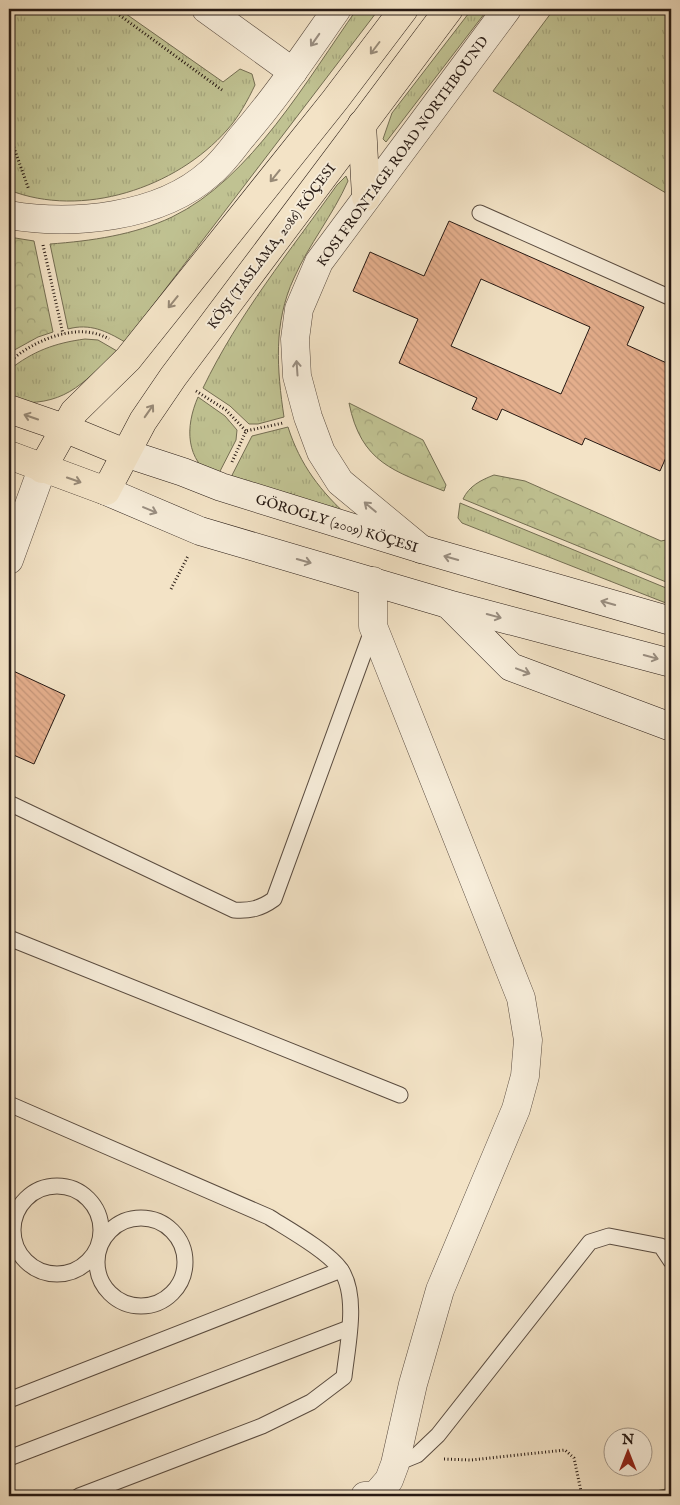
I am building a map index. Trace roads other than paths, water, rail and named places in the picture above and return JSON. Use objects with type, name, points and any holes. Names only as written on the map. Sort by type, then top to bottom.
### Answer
[{"type":"main road","points":[[42,469],[74,412],[116,373],[335,100],[404,9]]},
{"type":"main road","name":"KÖŞI (TASLAMA, 2086) KÖÇESI","points":[[106,491],[142,421],[174,376],[449,9]]},
{"type":"main road","points":[[362,124],[366,197]]},
{"type":"main road","name":"GÖROGLY (2009) KÖÇESI","points":[[9,409],[64,428],[125,453]]},
{"type":"main road","points":[[9,456],[106,491]]},
{"type":"street","points":[[206,9],[293,72]]},
{"type":"street","points":[[9,215],[37,219],[102,218],[135,211],[190,187],[210,174],[235,146],[293,72],[337,9]]},
{"type":"street","name":"KOSI FRONTAGE ROAD NORTHBOUND","points":[[421,549],[340,482],[321,452],[308,417],[297,376],[295,339],[299,309],[319,262],[507,9]]},
{"type":"street","name":"GÖROGLY (2009) KÖÇESI","points":[[125,453],[221,487],[421,549],[671,621]]},
{"type":"street","points":[[10,552],[42,469]]},
{"type":"street","points":[[106,491],[200,530],[448,604],[671,663]]},
{"type":"street","points":[[365,1496],[376,1494],[406,1460],[413,1384],[440,1290],[516,1109],[525,1076],[528,1040],[521,998],[374,626],[374,581]]},
{"type":"street","points":[[448,604],[511,667],[671,728]]},
{"type":"lane","points":[[480,213],[671,298]]},
{"type":"lane","points":[[9,803],[234,910],[249,911],[263,907],[274,899],[374,626]]},
{"type":"lane","points":[[9,938],[400,1095]]},
{"type":"lane","points":[[9,1104],[269,1217],[308,1241],[341,1270],[350,1296],[344,1377],[310,1402],[262,1426],[79,1496]]},
{"type":"lane","points":[[13,1209],[13,1239],[19,1253],[28,1264],[40,1272],[55,1275],[69,1273],[82,1267],[93,1257],[100,1244],[108,1232],[120,1223],[133,1218],[148,1218],[162,1223],[178,1238],[185,1259],[184,1273],[178,1286],[168,1297],[155,1304],[141,1306],[126,1304],[113,1297],[103,1286],[97,1266],[100,1244],[102,1230],[99,1215],[92,1202],[81,1192],[67,1186],[52,1186],[38,1190],[13,1209]]},
{"type":"lane","points":[[406,1460],[438,1434],[590,1242],[609,1236],[660,1246],[671,1261]]},
{"type":"lane","points":[[9,1400],[341,1270]]},
{"type":"lane","points":[[9,1458],[349,1328]]}]
